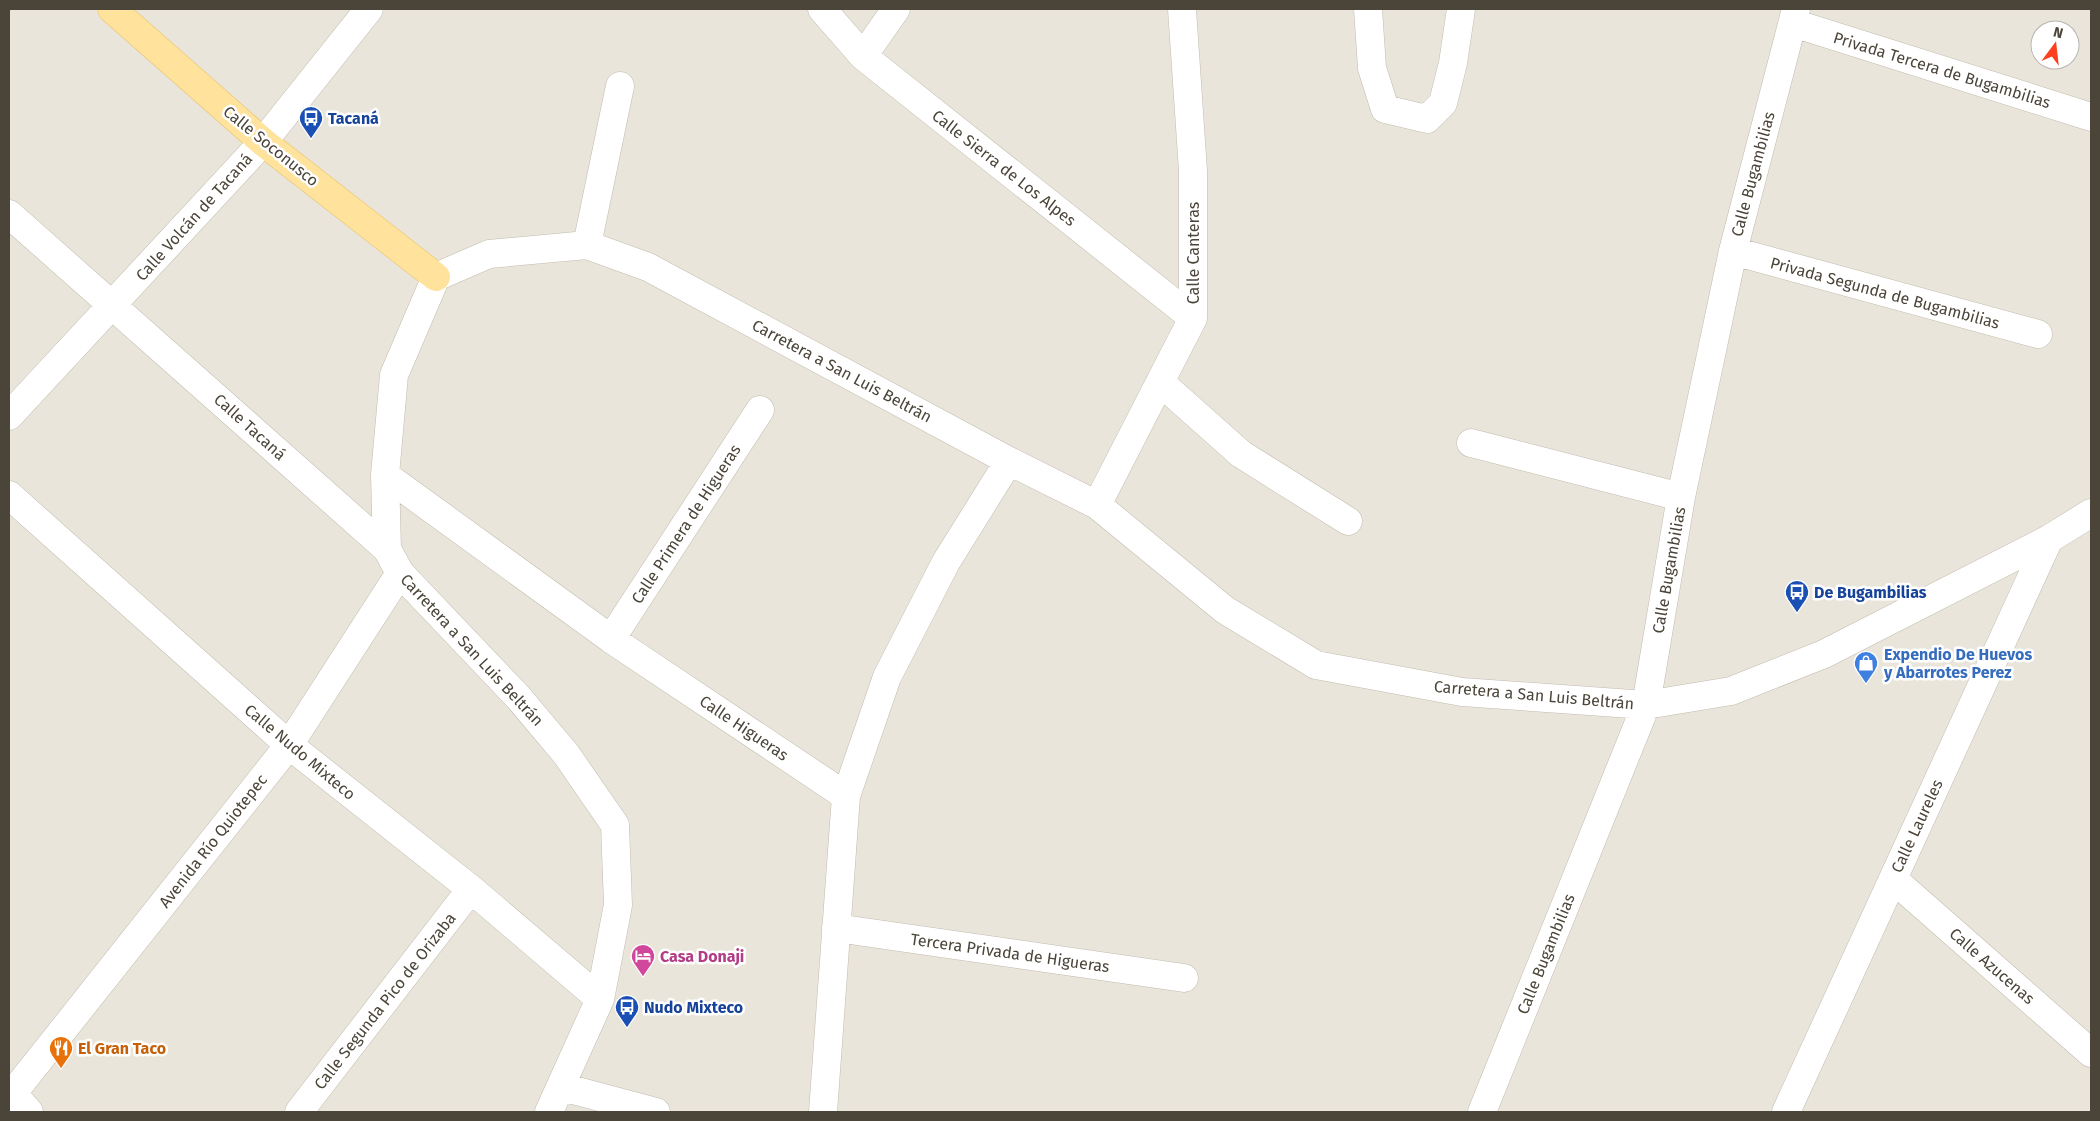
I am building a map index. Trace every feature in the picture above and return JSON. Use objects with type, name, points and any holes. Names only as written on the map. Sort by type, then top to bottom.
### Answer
[{"type":"main road","name":"Calle Soconusco","points":[[112,9],[263,142],[436,277]]},
{"type":"street","name":"Calle Volcán de Tacaná","points":[[9,416],[263,142],[369,9]]},
{"type":"street","name":"Calle Sierra de Los Alpes","points":[[822,9],[863,56],[1193,318]]},
{"type":"street","points":[[863,56],[896,9]]},
{"type":"street","name":"Calle Canteras","points":[[1098,505],[1193,318],[1193,171],[1182,9]]},
{"type":"street","points":[[1368,9],[1372,68],[1385,109],[1427,119],[1443,103],[1453,63],[1462,9]]},
{"type":"street","name":"Privada Tercera de Bugambilias","points":[[1795,16],[2091,117]]},
{"type":"street","name":"Calle Bugambilias","points":[[1482,1112],[1646,705],[1681,497],[1733,252],[1795,16]]},
{"type":"street","points":[[587,245],[620,86]]},
{"type":"street","name":"Calle Tacaná","points":[[9,214],[387,549]]},
{"type":"street","name":"Carretera a San Luis Beltrán","points":[[549,1112],[562,1087],[600,999],[618,904],[615,825],[566,754],[518,697],[400,573],[387,549],[385,475],[394,375],[436,277],[489,254],[587,245],[648,267],[1009,461],[1098,505],[1225,610],[1316,665],[1462,692],[1646,705],[1731,691],[1824,654],[2049,539],[2091,513]]},
{"type":"street","name":"Privada Segunda de Bugambilias","points":[[1733,252],[2038,334]]},
{"type":"street","points":[[1160,382],[1241,454],[1348,521]]},
{"type":"street","name":"Calle Primera de Higueras","points":[[611,638],[760,410]]},
{"type":"street","points":[[1471,443],[1681,497]]},
{"type":"street","points":[[823,1112],[846,796],[887,677],[946,562],[1009,461]]},
{"type":"street","name":"Calle Higueras","points":[[385,475],[611,638],[846,796]]},
{"type":"street","name":"Calle Nudo Mixteco","points":[[9,495],[289,745],[471,889],[600,999]]},
{"type":"street","name":"Calle Laureles","points":[[1786,1112],[2049,539]]},
{"type":"street","name":"Avenida Río Quiotepec","points":[[15,1098],[289,745],[400,573]]},
{"type":"street","name":"Calle Azucenas","points":[[1893,879],[2091,1053]]},
{"type":"street","name":"Calle Segunda Pico de Orizaba","points":[[299,1112],[471,889]]},
{"type":"street","name":"Tercera Privada de Higueras","points":[[836,928],[1184,978]]},
{"type":"street","points":[[562,1087],[656,1112]]},
{"type":"shaded area","points":[[9,9],[2091,9],[2091,1112],[9,1112]]},
{"type":"place","name":"Tacaná","points":[[311,139]]},
{"type":"place","name":"De Bugambilias","points":[[1797,613]]},
{"type":"place","name":"Expendio De Huevos y Abarrotes Perez","points":[[1866,684]]},
{"type":"place","name":"Casa Donaji","points":[[643,977]]},
{"type":"place","name":"Nudo Mixteco","points":[[627,1028]]},
{"type":"place","name":"El Gran Taco","points":[[61,1069]]}]
